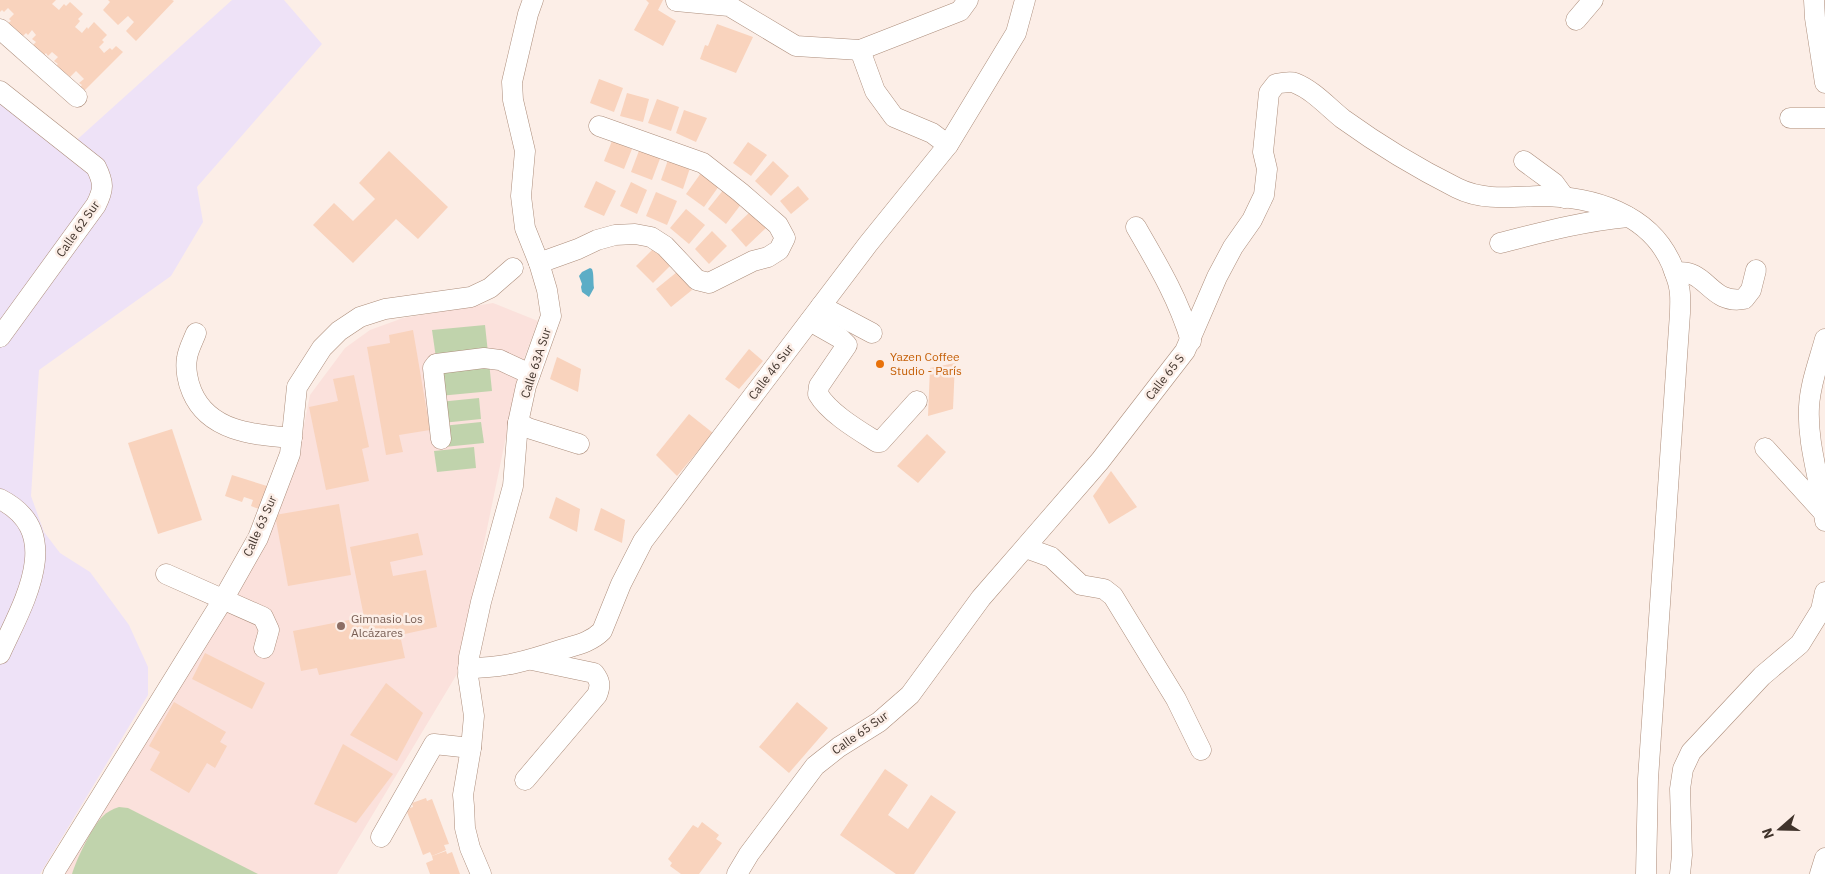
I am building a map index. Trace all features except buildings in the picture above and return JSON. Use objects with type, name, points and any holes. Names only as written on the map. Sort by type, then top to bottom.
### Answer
[{"type":"street","name":"Calle 63A Sur","points":[[468,668],[470,648],[481,602],[512,486],[518,423],[530,374],[551,316],[547,290],[525,228],[521,196],[525,151],[513,100],[512,82],[533,0]]},
{"type":"street","points":[[676,1],[729,6],[796,46],[860,50],[960,11],[968,0]]},
{"type":"street","name":"Calle 46 Sur","points":[[468,668],[494,668],[532,660],[584,643],[596,637],[602,631],[621,584],[643,542],[868,244],[948,145],[1016,33],[1025,0]]},
{"type":"street","points":[[1576,20],[1593,0]]},
{"type":"street","points":[[1816,0],[1825,8]]},
{"type":"street","points":[[1816,0],[1815,18],[1825,83]]},
{"type":"street","points":[[0,29],[77,97]]},
{"type":"street","points":[[860,50],[876,91],[894,117],[932,133],[948,145]]},
{"type":"street","name":"Calle 65 S","points":[[1005,571],[1100,461],[1191,341],[1217,277],[1233,247],[1252,220],[1264,195],[1267,169],[1263,152],[1269,93],[1276,84],[1293,82],[1397,155],[1462,191],[1497,198],[1540,196],[1581,200],[1602,205],[1630,217],[1658,241],[1668,257],[1679,287],[1680,313],[1648,779],[1646,874]]},
{"type":"street","name":"Calle 62 Sur","points":[[0,91],[96,167],[101,177],[103,192],[96,205],[0,337]]},
{"type":"street","points":[[1790,118],[1825,118]]},
{"type":"street","points":[[539,263],[578,249],[596,240],[615,235],[635,234],[652,237],[665,246],[698,280],[709,283],[753,261],[768,257],[779,250],[785,238],[778,225],[703,163],[599,126]]},
{"type":"street","points":[[1524,161],[1554,183],[1565,198]]},
{"type":"street","points":[[1500,243],[1598,219],[1630,217]]},
{"type":"street","points":[[1136,226],[1172,290],[1191,341]]},
{"type":"street","name":"Calle 63 Sur","points":[[52,874],[224,598],[258,538],[290,454],[298,387],[322,348],[339,331],[360,317],[384,309],[471,297],[490,288],[513,268]]},
{"type":"street","points":[[1675,273],[1682,271],[1691,273],[1699,277],[1719,296],[1734,301],[1744,299],[1751,290],[1756,270]]},
{"type":"street","points":[[816,314],[872,333]]},
{"type":"street","points":[[816,314],[847,343],[847,348],[819,386],[818,394],[823,403],[859,430],[880,442],[916,401]]},
{"type":"street","points":[[196,333],[187,359],[188,384],[197,403],[216,421],[236,430],[259,435],[292,438]]},
{"type":"street","points":[[1825,339],[1814,378],[1809,405],[1809,431],[1825,521]]},
{"type":"street","points":[[441,439],[433,368],[436,364],[484,358],[500,360],[530,374]]},
{"type":"street","points":[[518,423],[579,444]]},
{"type":"street","points":[[1765,448],[1824,514]]},
{"type":"street","points":[[0,499],[16,509],[31,529],[36,543],[30,587],[0,654]]},
{"type":"street","points":[[1026,548],[1051,557],[1063,566],[1076,582],[1081,585],[1104,589],[1113,596],[1176,699],[1201,750]]},
{"type":"street","name":"Calle 65 Sur","points":[[736,874],[816,766],[839,747],[879,722],[910,695],[981,598],[1005,571]]},
{"type":"street","points":[[166,574],[224,598],[263,617],[269,630],[264,648]]},
{"type":"street","points":[[1680,874],[1682,855],[1680,789],[1683,769],[1691,752],[1756,670],[1800,644],[1822,610],[1825,592]]},
{"type":"street","points":[[525,780],[597,694],[600,687],[600,680],[594,673],[532,660]]},
{"type":"street","points":[[468,668],[474,716],[463,795],[465,828],[470,848],[481,874]]},
{"type":"street","points":[[381,837],[434,744],[471,748]]},
{"type":"street","points":[[1820,874],[1825,858]]},
{"type":"shaded area","points":[[232,0],[284,0],[322,44],[197,187],[203,222],[171,276],[39,370],[31,496],[44,532],[60,553],[90,572],[129,625],[148,667],[148,695],[40,874],[0,874],[0,100],[70,146]]},
{"type":"shaded area","name":"Gimnasio Los Alcázares","points":[[493,303],[538,321],[520,369],[457,674],[337,874],[64,874],[295,470],[310,395],[345,348],[370,330],[403,318]]},
{"type":"green space","points":[[485,325],[488,353],[436,358],[432,330]]},
{"type":"green space","points":[[489,362],[492,391],[439,396],[436,367]]},
{"type":"green space","points":[[479,398],[481,419],[442,423],[439,402]]},
{"type":"green space","points":[[481,422],[484,443],[444,447],[442,426]]},
{"type":"green space","points":[[474,447],[476,468],[437,472],[434,451]]},
{"type":"green space","points":[[119,807],[128,808],[258,874],[72,874],[85,844],[98,822],[108,812]]},
{"type":"water","points":[[590,268],[593,271],[594,288],[589,297],[582,292],[579,276]]},
{"type":"place","name":"Yazen Coffee Studio - París","points":[[880,364]]},
{"type":"place","name":"Gimnasio Los Alcázares","points":[[341,626]]}]
